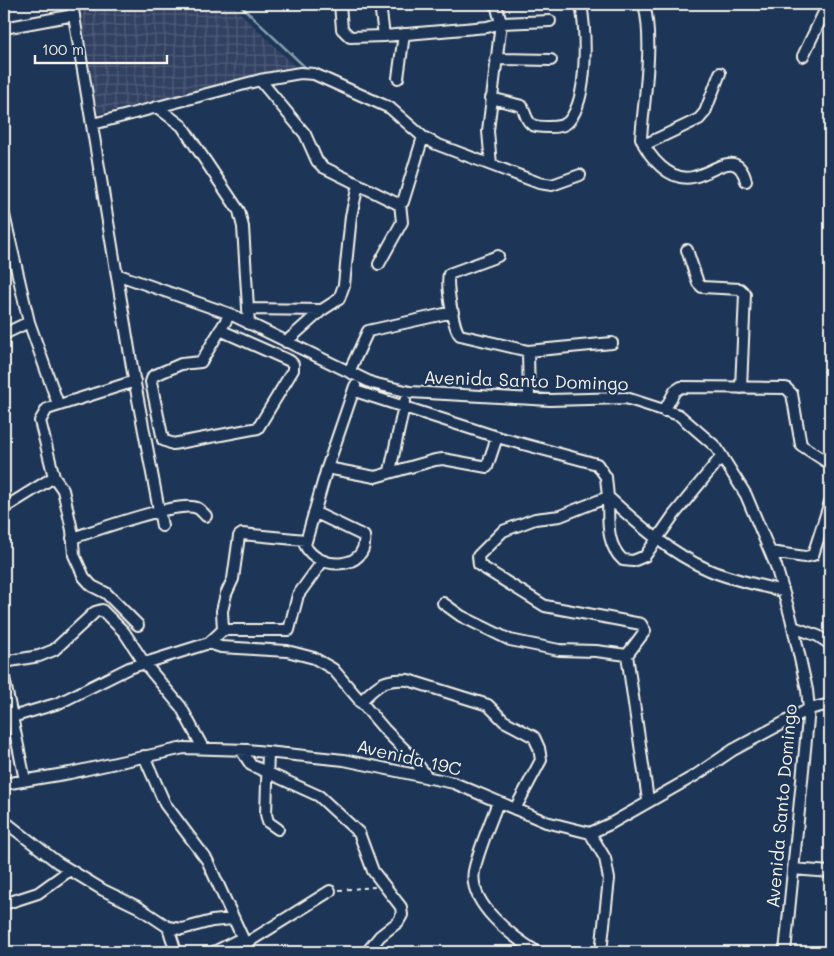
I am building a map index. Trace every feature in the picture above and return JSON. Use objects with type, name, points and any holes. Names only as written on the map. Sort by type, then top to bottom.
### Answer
[{"type":"street","points":[[72,4],[119,275],[135,381],[162,526]]},
{"type":"street","points":[[340,4],[345,34],[350,37],[384,36],[550,21]]},
{"type":"street","points":[[380,4],[384,36]]},
{"type":"street","points":[[491,165],[488,131],[501,24],[496,4]]},
{"type":"street","points":[[491,98],[519,105],[529,124],[533,127],[560,126],[569,121],[578,102],[584,75],[581,4]]},
{"type":"street","points":[[644,4],[647,14],[647,53],[641,138],[644,145],[656,164],[678,177],[692,178],[730,163],[736,164],[744,173],[746,181]]},
{"type":"street","points":[[802,56],[828,4]]},
{"type":"street","points":[[4,28],[74,15]]},
{"type":"street","points":[[398,78],[404,34]]},
{"type":"street","points":[[496,59],[551,60]]},
{"type":"street","points":[[93,124],[260,80],[300,72],[314,74],[390,108],[423,137],[491,165],[545,185],[580,176]]},
{"type":"street","points":[[644,145],[699,119],[705,112],[720,73]]},
{"type":"street","points":[[260,80],[304,134],[317,161],[323,167],[400,204]]},
{"type":"street","points":[[157,108],[182,126],[239,211],[243,227],[249,324]]},
{"type":"street","points":[[379,264],[402,222],[400,204],[403,202],[423,137]]},
{"type":"street","points":[[286,342],[322,310],[339,299],[344,285],[350,216],[358,185]]},
{"type":"street","points":[[5,222],[29,322],[58,404]]},
{"type":"street","points":[[687,250],[698,284],[702,287],[740,289],[745,294],[741,388]]},
{"type":"street","points":[[498,256],[449,274],[457,333],[528,352],[612,343]]},
{"type":"street","name":"Avenida Santo Domingo","points":[[119,275],[230,314],[372,383],[410,392],[529,399],[626,398],[679,416],[716,447],[746,496],[770,552],[793,627],[807,690],[808,709],[785,952]]},
{"type":"street","points":[[248,309],[322,310]]},
{"type":"street","points":[[316,513],[364,536],[365,541],[360,555],[340,564],[322,562],[307,550],[305,540],[316,513],[327,468],[355,391],[352,374],[368,331],[453,312]]},
{"type":"street","points":[[220,330],[290,361],[293,364],[293,370],[258,428],[173,444],[167,443],[162,440],[151,382],[153,376],[181,364],[201,362],[220,330],[230,314]]},
{"type":"street","points":[[4,334],[29,322]]},
{"type":"street","points":[[528,352],[529,399]]},
{"type":"street","points":[[135,381],[58,404],[47,409],[40,421],[54,477],[62,490],[74,555],[87,582],[106,594],[138,625]]},
{"type":"street","points":[[664,410],[675,391],[680,387],[786,388],[792,394],[800,445],[830,464]]},
{"type":"street","points":[[355,391],[497,437],[597,464],[606,477],[611,543],[616,553],[623,560],[633,562],[645,556],[655,539],[722,456]]},
{"type":"street","points":[[390,471],[402,406],[410,392]]},
{"type":"street","points":[[327,468],[375,477],[390,471],[443,459],[486,466],[497,437]]},
{"type":"street","points":[[4,508],[54,477]]},
{"type":"street","points":[[608,497],[655,539],[709,570],[783,591]]},
{"type":"street","points":[[608,497],[560,516],[535,519],[503,531],[478,556],[477,561],[479,565],[544,606],[641,624],[645,632],[627,655],[648,800]]},
{"type":"street","points":[[770,552],[804,557],[813,555],[830,502]]},
{"type":"street","points":[[72,538],[160,511],[190,507],[198,508],[206,516]]},
{"type":"street","points":[[223,630],[222,611],[226,594],[233,579],[239,536],[242,534],[305,540]]},
{"type":"street","points":[[12,717],[59,703],[129,668],[209,643],[223,630],[286,632],[289,630],[298,595],[322,562]]},
{"type":"street","points":[[443,603],[462,616],[510,640],[559,650],[596,651],[627,655]]},
{"type":"street","points":[[4,662],[39,656],[54,650],[95,612],[102,610],[124,632],[145,664],[181,707],[203,748]]},
{"type":"street","points":[[793,627],[818,636],[830,644]]},
{"type":"street","points":[[209,643],[221,647],[287,651],[314,658],[333,669],[360,702],[412,757],[428,778]]},
{"type":"street","points":[[4,678],[25,780]]},
{"type":"street","points":[[360,702],[383,681],[396,679],[408,680],[488,705],[504,721],[534,737],[540,748],[541,760],[515,809]]},
{"type":"street","points":[[601,952],[610,879],[605,858],[590,833],[808,709],[830,704]]},
{"type":"street","name":"Avenida 19C","points":[[4,784],[70,773],[184,748],[268,752],[344,760],[454,783],[546,822],[590,833]]},
{"type":"street","points":[[240,750],[251,765],[320,796],[359,833],[369,865],[401,907],[402,915],[398,922],[380,936],[367,952]]},
{"type":"street","points":[[268,752],[266,814],[268,822],[278,829]]},
{"type":"street","points":[[144,756],[165,804],[207,860],[245,945]]},
{"type":"street","points":[[498,802],[474,872],[475,889],[486,908],[498,923],[536,952]]},
{"type":"street","points":[[4,820],[70,870],[138,907],[168,928],[182,929],[212,921],[234,920]]},
{"type":"street","points":[[793,869],[830,872]]},
{"type":"street","points":[[4,904],[38,893],[70,870]]},
{"type":"street","points":[[214,952],[245,945],[330,891]]},
{"type":"street","points":[[168,928],[176,952]]},
{"type":"path","points":[[330,891],[384,887]]},
{"type":"shaded area","points":[[80,4],[231,4],[300,71],[276,70],[98,114]]},
{"type":"waterway","points":[[239,4],[308,70]]}]
